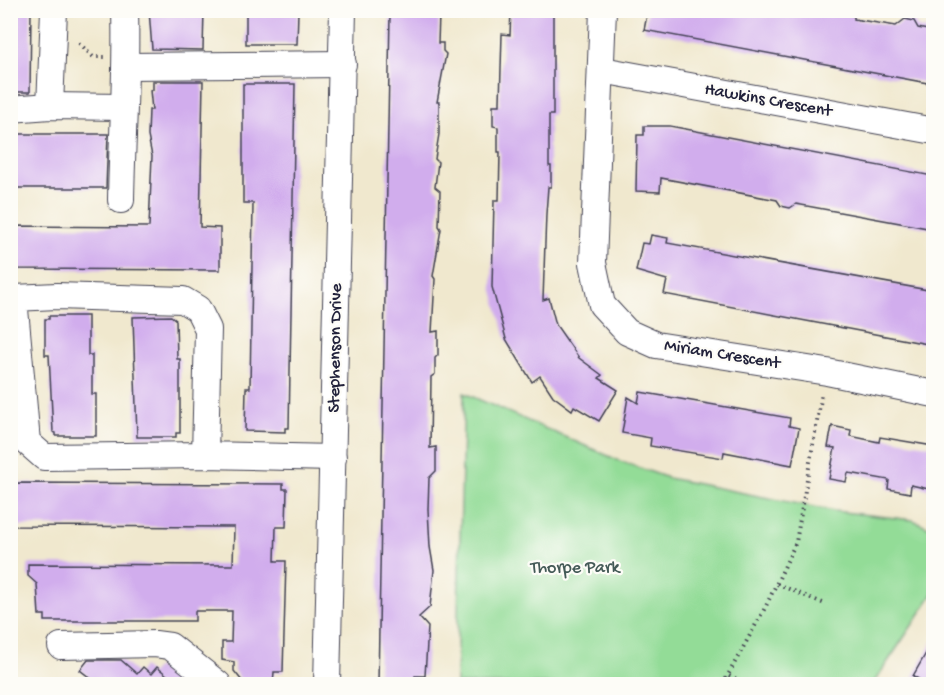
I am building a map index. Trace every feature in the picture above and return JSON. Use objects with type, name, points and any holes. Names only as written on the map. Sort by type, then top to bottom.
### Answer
[{"type":"street","points":[[50,106],[54,10]]},
{"type":"street","points":[[121,200],[126,66],[125,10]]},
{"type":"street","name":"Stephenson Drive","points":[[327,684],[343,10]]},
{"type":"street","name":"Miriam Crescent","points":[[603,10],[593,264],[602,305],[627,332],[656,345],[827,372],[933,394]]},
{"type":"street","points":[[126,66],[343,64]]},
{"type":"street","name":"Hawkins Crescent","points":[[602,70],[933,131]]},
{"type":"street","points":[[10,109],[50,106],[123,107]]},
{"type":"street","points":[[205,455],[208,329],[198,309],[183,300],[57,296],[14,298],[27,442],[44,457],[205,455],[333,458]]},
{"type":"street","points":[[61,646],[155,644],[170,646],[218,684]]},
{"type":"path","points":[[723,684],[777,584],[796,542],[827,372]]},
{"type":"path","points":[[777,584],[825,604]]},
{"type":"path","points":[[729,676],[744,684]]},
{"type":"green space","name":"Thorpe Park","points":[[464,393],[620,461],[668,478],[834,511],[913,520],[933,529],[933,594],[873,684],[456,684]]},
{"type":"building","points":[[10,10],[31,10],[30,92],[10,92]]},
{"type":"building","points":[[149,10],[204,10],[203,50],[152,49]]},
{"type":"building","points":[[246,10],[298,12],[297,44],[246,44]]},
{"type":"building","points":[[511,10],[553,10],[553,115],[549,115],[551,187],[548,187],[546,214],[543,300],[549,298],[556,325],[579,358],[602,375],[599,378],[618,390],[599,421],[574,406],[572,410],[553,396],[540,376],[532,382],[506,339],[492,287],[494,200],[499,200],[500,152],[498,152],[498,127],[493,126],[493,105],[500,105],[502,34],[510,35]]},
{"type":"building","points":[[648,10],[845,10],[844,14],[854,16],[854,19],[896,26],[905,19],[914,21],[918,28],[933,31],[933,84],[644,30]]},
{"type":"building","points":[[390,14],[439,15],[438,43],[443,43],[443,51],[446,54],[437,102],[439,102],[439,134],[435,159],[438,162],[435,187],[440,191],[439,226],[441,229],[433,276],[435,279],[432,332],[438,331],[438,355],[435,358],[435,374],[431,377],[430,448],[436,447],[436,471],[429,478],[428,509],[434,570],[430,607],[419,617],[428,627],[425,676],[415,676],[415,684],[378,684]]},
{"type":"building","points":[[153,81],[203,81],[200,227],[220,228],[220,270],[10,269],[10,226],[149,227],[152,156],[148,136],[149,110],[152,110],[150,90],[153,90]]},
{"type":"building","points":[[243,84],[295,84],[289,428],[285,428],[285,432],[245,431],[246,388],[250,388],[253,203],[243,203]]},
{"type":"building","points":[[644,126],[670,126],[933,176],[933,229],[796,204],[790,208],[781,206],[777,200],[661,178],[660,192],[636,191],[637,135],[644,135]]},
{"type":"building","points":[[10,134],[108,134],[106,188],[10,188]]},
{"type":"building","points":[[651,235],[668,238],[667,243],[933,291],[933,345],[664,294],[667,280],[636,271],[642,243],[649,244]]},
{"type":"building","points":[[49,316],[88,316],[88,355],[92,355],[92,394],[96,394],[96,436],[56,436],[53,432],[49,355],[45,355],[45,319],[49,319]]},
{"type":"building","points":[[171,316],[176,320],[177,359],[180,359],[180,433],[176,433],[176,437],[137,437],[133,317]]},
{"type":"building","points":[[640,392],[790,418],[789,426],[799,428],[792,465],[724,452],[723,458],[650,446],[651,438],[622,433],[628,397],[638,403]]},
{"type":"building","points":[[832,426],[851,430],[850,436],[879,442],[880,437],[933,446],[933,490],[911,485],[910,493],[888,489],[889,480],[848,473],[846,482],[829,479],[835,448],[828,447]]},
{"type":"building","points":[[15,483],[283,484],[283,489],[287,489],[286,527],[276,527],[275,561],[286,561],[283,672],[274,672],[273,684],[250,684],[243,682],[234,671],[234,662],[222,660],[222,642],[231,642],[232,611],[195,611],[195,621],[45,621],[45,615],[39,615],[37,584],[28,576],[28,564],[233,565],[234,527],[11,526],[11,488],[15,488]]},
{"type":"building","points":[[933,641],[933,684],[927,684],[913,676]]},
{"type":"building","points":[[88,660],[121,660],[137,674],[143,667],[151,674],[157,667],[178,684],[98,684],[80,670]]},
{"type":"waterway","points":[[10,679],[14,684]]}]
